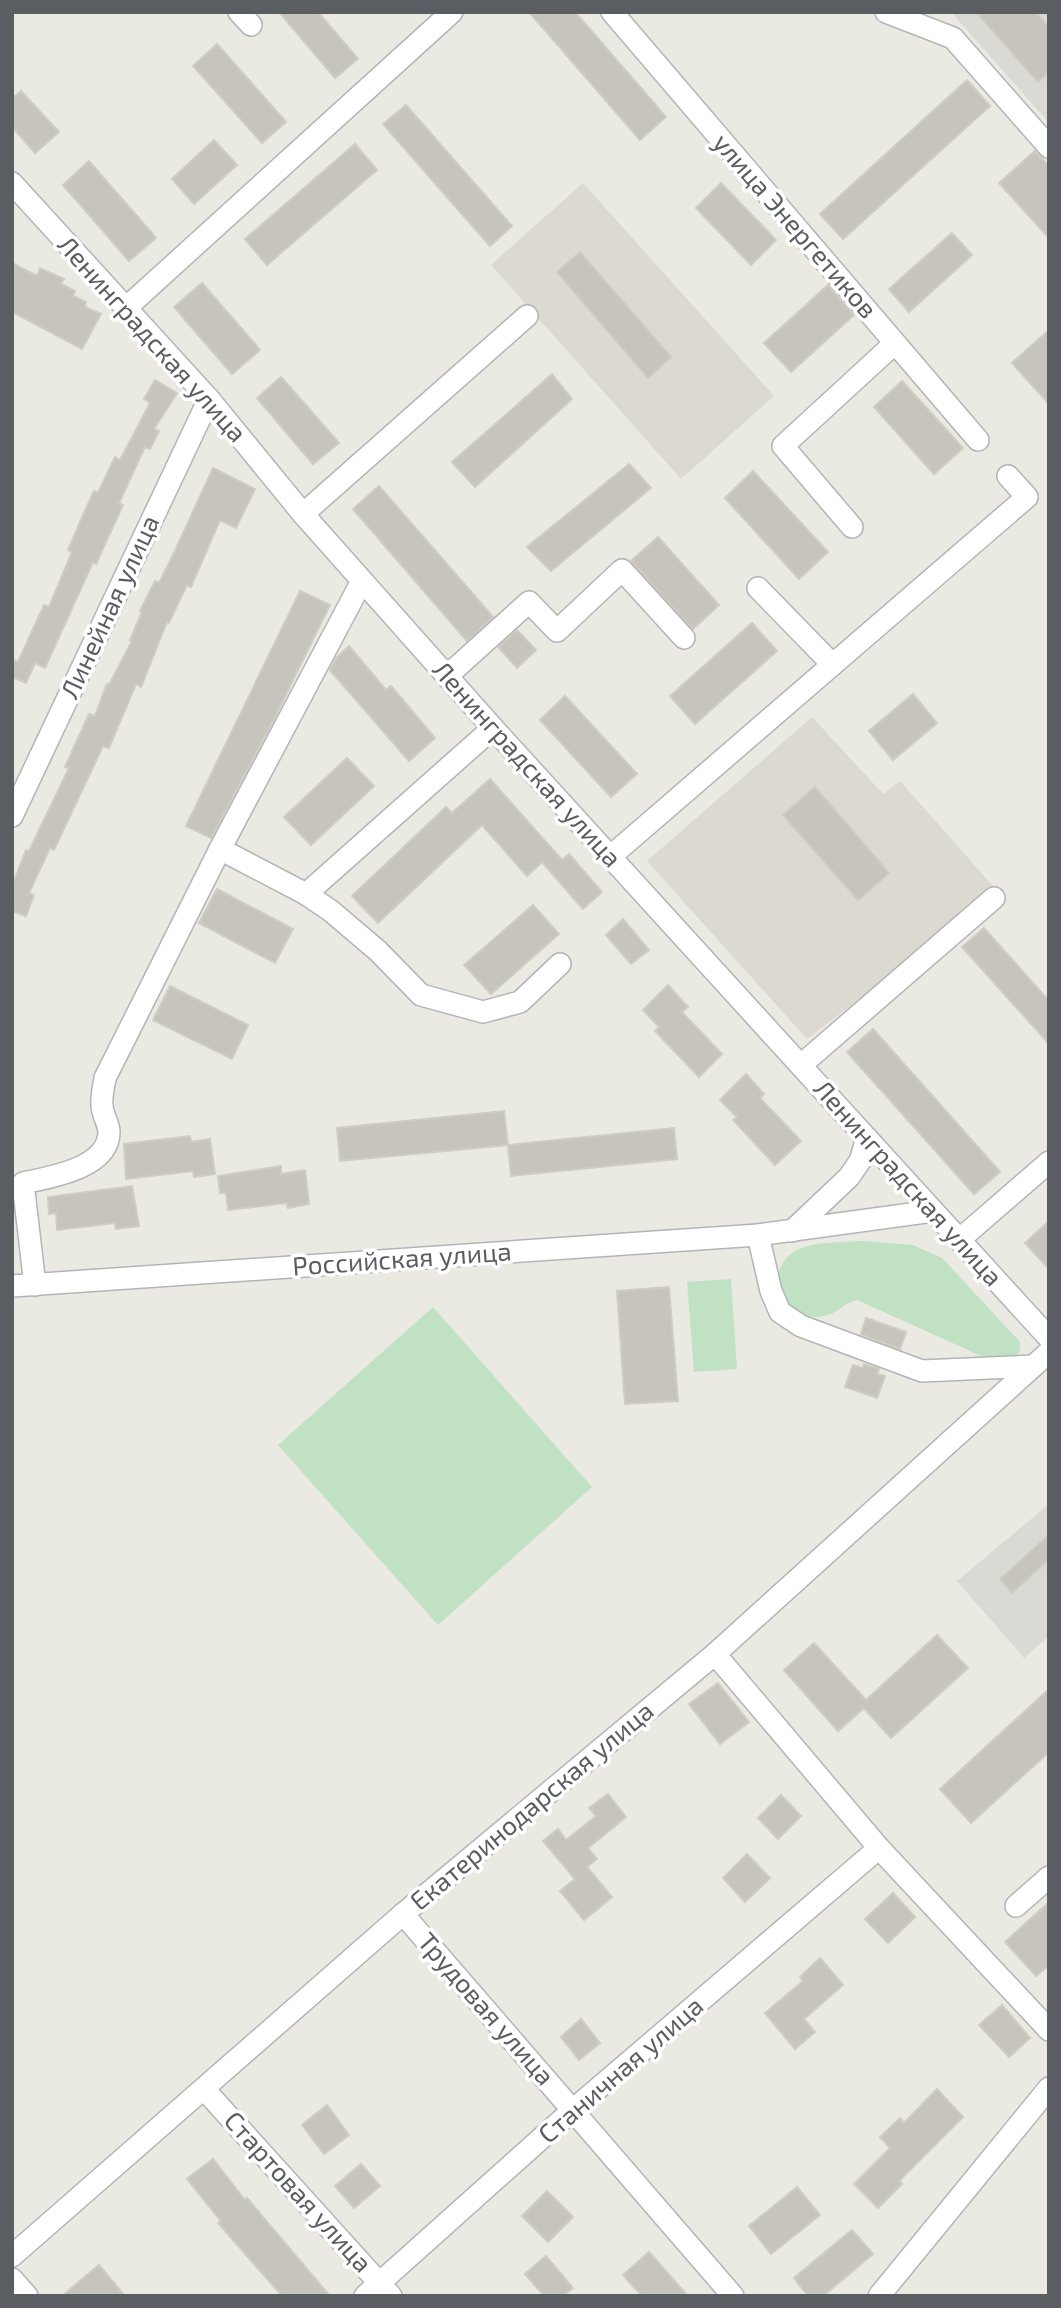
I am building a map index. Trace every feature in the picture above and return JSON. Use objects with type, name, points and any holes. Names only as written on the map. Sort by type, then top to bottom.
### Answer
[{"type":"street","points":[[126,308],[452,12]]},
{"type":"street","name":"улица Энергетиков","points":[[612,12],[978,440]]},
{"type":"street","points":[[887,12],[953,38],[1049,147]]},
{"type":"street","name":"Ленинградская улица","points":[[12,183],[209,399],[303,514],[493,729],[1049,1338]]},
{"type":"street","points":[[303,514],[527,316]]},
{"type":"street","points":[[852,527],[783,446],[895,343]]},
{"type":"street","name":"Линейная улица","points":[[12,816],[209,399]]},
{"type":"street","points":[[611,856],[1027,497],[1009,476]]},
{"type":"street","points":[[447,677],[529,602],[557,631],[622,570],[684,638]]},
{"type":"street","points":[[35,1285],[23,1183],[70,1173],[103,1152],[108,1142],[109,1127],[102,1104],[105,1078],[220,849],[362,581]]},
{"type":"street","points":[[758,588],[832,664]]},
{"type":"street","points":[[306,894],[493,729]]},
{"type":"street","points":[[220,849],[306,894],[331,911],[378,951],[421,995],[483,1012],[520,1002],[560,964]]},
{"type":"street","points":[[801,1065],[994,898]]},
{"type":"street","points":[[792,1231],[849,1177],[860,1161],[867,1138]]},
{"type":"street","points":[[959,1240],[1049,1162]]},
{"type":"street","name":"Российская улица","points":[[12,1286],[758,1235],[933,1211]]},
{"type":"street","points":[[758,1235],[775,1302],[780,1312],[801,1326],[922,1371],[1033,1366]]},
{"type":"street","name":"Екатеринодарская улица","points":[[12,2256],[403,1914],[715,1654],[1049,1352]]},
{"type":"street","points":[[715,1654],[879,1848],[1049,2030]]},
{"type":"street","name":"Станичная улица","points":[[379,2291],[573,2109],[879,1848]]},
{"type":"street","points":[[1016,1906],[1049,1877]]},
{"type":"street","name":"Трудовая улица","points":[[403,1914],[733,2296]]},
{"type":"street","points":[[879,2296],[1049,2088]]},
{"type":"street","name":"Стартовая улица","points":[[204,2089],[379,2291]]},
{"type":"street","points":[[12,2279],[27,2296]]},
{"type":"shaded area","points":[[951,12],[1049,12],[1049,123]]},
{"type":"shaded area","points":[[583,183],[774,396],[681,479],[491,265]]},
{"type":"shaded area","points":[[812,717],[883,794],[900,781],[999,893],[807,1039],[647,861]]},
{"type":"shaded area","points":[[1049,1504],[1049,1636],[1024,1658],[957,1581]]},
{"type":"green space","points":[[861,1241],[913,1245],[942,1258],[1020,1342],[1020,1350],[1015,1360],[997,1363],[857,1300],[820,1317],[800,1316],[787,1310],[779,1288],[778,1275],[782,1264],[791,1254],[812,1245]]},
{"type":"green space","points":[[731,1279],[737,1369],[694,1372],[687,1282]]},
{"type":"green space","points":[[433,1307],[592,1487],[438,1625],[278,1445]]},
{"type":"building","points":[[279,12],[318,12],[358,59],[335,78]]},
{"type":"building","points":[[529,12],[575,12],[666,117],[640,140]]},
{"type":"building","points":[[976,12],[1036,12],[1049,27],[1049,72],[1038,82]]},
{"type":"building","points":[[217,44],[286,122],[262,143],[193,66]]},
{"type":"building","points":[[967,80],[990,106],[843,239],[820,214]]},
{"type":"building","points":[[21,91],[59,132],[35,153],[12,127],[12,99]]},
{"type":"building","points":[[406,105],[512,226],[490,246],[383,124]]},
{"type":"building","points":[[214,140],[237,165],[194,204],[172,179]]},
{"type":"building","points":[[355,144],[377,170],[267,265],[245,239]]},
{"type":"building","points":[[1035,151],[1049,166],[1049,238],[999,183]]},
{"type":"building","points":[[89,161],[156,238],[129,261],[63,185]]},
{"type":"building","points":[[721,183],[776,240],[751,265],[696,208]]},
{"type":"building","points":[[952,233],[972,255],[909,312],[889,289]]},
{"type":"building","points":[[580,252],[671,357],[648,378],[557,272]]},
{"type":"building","points":[[12,263],[37,276],[40,268],[64,279],[61,284],[75,291],[73,296],[86,302],[85,307],[101,314],[82,349],[12,312]]},
{"type":"building","points":[[202,283],[260,350],[232,374],[174,307]]},
{"type":"building","points":[[828,285],[854,315],[791,372],[764,343]]},
{"type":"building","points":[[1049,330],[1049,404],[1012,363]]},
{"type":"building","points":[[552,374],[572,399],[475,487],[452,462]]},
{"type":"building","points":[[281,377],[339,443],[313,464],[257,398]]},
{"type":"building","points":[[155,380],[177,393],[154,429],[159,431],[150,449],[145,447],[119,503],[123,505],[96,564],[93,562],[45,668],[35,663],[26,683],[12,677],[12,659],[18,662],[44,605],[49,607],[72,552],[68,550],[94,491],[98,493],[115,457],[120,460],[150,403],[144,399]]},
{"type":"building","points":[[902,381],[963,448],[934,474],[874,407]]},
{"type":"building","points":[[629,464],[651,488],[551,571],[527,547]]},
{"type":"building","points":[[213,468],[255,489],[236,528],[220,520],[191,587],[187,585],[169,623],[167,622],[141,687],[136,684],[109,748],[103,746],[54,850],[50,848],[29,893],[34,895],[26,916],[12,911],[12,886],[26,850],[29,851],[69,768],[65,767],[89,714],[95,716],[107,684],[109,685],[132,641],[130,640],[142,612],[140,611],[155,581],[159,583]]},
{"type":"building","points":[[753,471],[828,552],[799,579],[725,498]]},
{"type":"building","points":[[379,486],[493,617],[467,641],[353,509]]},
{"type":"building","points":[[658,537],[719,605],[693,629],[631,561]]},
{"type":"building","points":[[300,591],[330,605],[211,838],[186,826]]},
{"type":"building","points":[[752,623],[777,651],[695,724],[670,696]]},
{"type":"building","points":[[517,630],[536,650],[517,668],[498,647]]},
{"type":"building","points":[[349,646],[386,690],[391,686],[435,738],[409,761],[330,670],[336,658]]},
{"type":"building","points":[[913,694],[937,723],[893,760],[869,731]]},
{"type":"building","points":[[565,696],[637,774],[611,797],[540,720]]},
{"type":"building","points":[[347,758],[374,786],[311,845],[284,817]]},
{"type":"building","points":[[490,779],[562,860],[569,854],[602,892],[583,909],[542,862],[527,876],[482,825],[378,923],[352,896],[446,807],[452,813]]},
{"type":"building","points":[[815,787],[889,873],[858,900],[783,815]]},
{"type":"building","points":[[217,889],[293,929],[275,963],[199,923]]},
{"type":"building","points":[[533,905],[559,934],[491,994],[464,965]]},
{"type":"building","points":[[623,919],[649,950],[631,964],[606,935]]},
{"type":"building","points":[[984,928],[1049,1001],[1049,1044],[962,947]]},
{"type":"building","points":[[668,985],[688,1007],[682,1012],[722,1054],[699,1077],[655,1031],[659,1027],[643,1010]]},
{"type":"building","points":[[170,986],[248,1025],[232,1059],[153,1020]]},
{"type":"building","points":[[873,1029],[1000,1172],[974,1194],[847,1052]]},
{"type":"building","points":[[746,1074],[764,1094],[760,1098],[801,1141],[775,1165],[733,1120],[737,1117],[720,1100]]},
{"type":"building","points":[[504,1111],[508,1145],[340,1161],[337,1128]]},
{"type":"building","points":[[674,1128],[677,1159],[511,1176],[508,1145]]},
{"type":"building","points":[[190,1136],[191,1142],[210,1139],[215,1174],[194,1177],[193,1171],[126,1179],[124,1144]]},
{"type":"building","points":[[281,1166],[281,1174],[305,1170],[309,1204],[288,1208],[287,1203],[228,1210],[226,1193],[220,1193],[218,1176]]},
{"type":"building","points":[[132,1186],[139,1226],[116,1229],[115,1223],[57,1230],[56,1213],[49,1214],[48,1197]]},
{"type":"building","points":[[1049,1221],[1049,1269],[1025,1243]]},
{"type":"building","points":[[669,1287],[678,1401],[625,1404],[617,1291]]},
{"type":"building","points":[[866,1318],[906,1332],[900,1349],[861,1334]]},
{"type":"building","points":[[864,1364],[879,1369],[877,1374],[885,1376],[877,1398],[845,1387],[853,1365],[863,1368]]},
{"type":"building","points":[[1049,1535],[1049,1559],[1012,1593],[1000,1579]]},
{"type":"building","points":[[937,1635],[968,1668],[891,1738],[864,1708],[838,1731],[784,1670],[814,1643],[866,1700]]},
{"type":"building","points":[[718,1683],[749,1722],[720,1744],[689,1704]]},
{"type":"building","points":[[1049,1689],[1049,1752],[971,1823],[940,1789]]},
{"type":"building","points":[[608,1794],[626,1817],[588,1848],[597,1859],[587,1867],[612,1897],[584,1920],[560,1891],[575,1879],[543,1841],[558,1829],[566,1840],[596,1816],[589,1808]]},
{"type":"building","points":[[781,1795],[801,1816],[778,1839],[758,1818]]},
{"type":"building","points":[[747,1854],[770,1878],[745,1902],[723,1878]]},
{"type":"building","points":[[893,1893],[915,1917],[888,1943],[865,1919]]},
{"type":"building","points":[[1049,1902],[1049,1965],[1036,1976],[1005,1942]]},
{"type":"building","points":[[820,1958],[843,1985],[804,2019],[815,2032],[795,2049],[765,2013],[803,1981],[800,1977]]},
{"type":"building","points":[[1002,2005],[1030,2038],[1009,2057],[979,2025]]},
{"type":"building","points":[[581,2019],[600,2043],[579,2060],[561,2037]]},
{"type":"building","points":[[937,2089],[963,2117],[899,2181],[902,2184],[878,2208],[854,2184],[890,2148],[880,2137],[900,2118],[904,2123]]},
{"type":"building","points":[[327,2105],[349,2135],[324,2154],[302,2125]]},
{"type":"building","points":[[213,2159],[245,2200],[247,2198],[330,2296],[282,2296],[218,2223],[221,2221],[187,2179]]},
{"type":"building","points":[[361,2164],[380,2186],[354,2208],[335,2186]]},
{"type":"building","points":[[797,2187],[820,2215],[771,2254],[749,2226]]},
{"type":"building","points":[[547,2191],[573,2217],[548,2242],[522,2216]]},
{"type":"building","points":[[852,2230],[873,2254],[823,2296],[808,2296],[794,2278]]},
{"type":"building","points":[[649,2252],[688,2296],[642,2296],[623,2275]]},
{"type":"building","points":[[546,2256],[573,2288],[563,2296],[544,2296],[525,2274]]},
{"type":"building","points":[[99,2265],[125,2296],[62,2296]]}]
